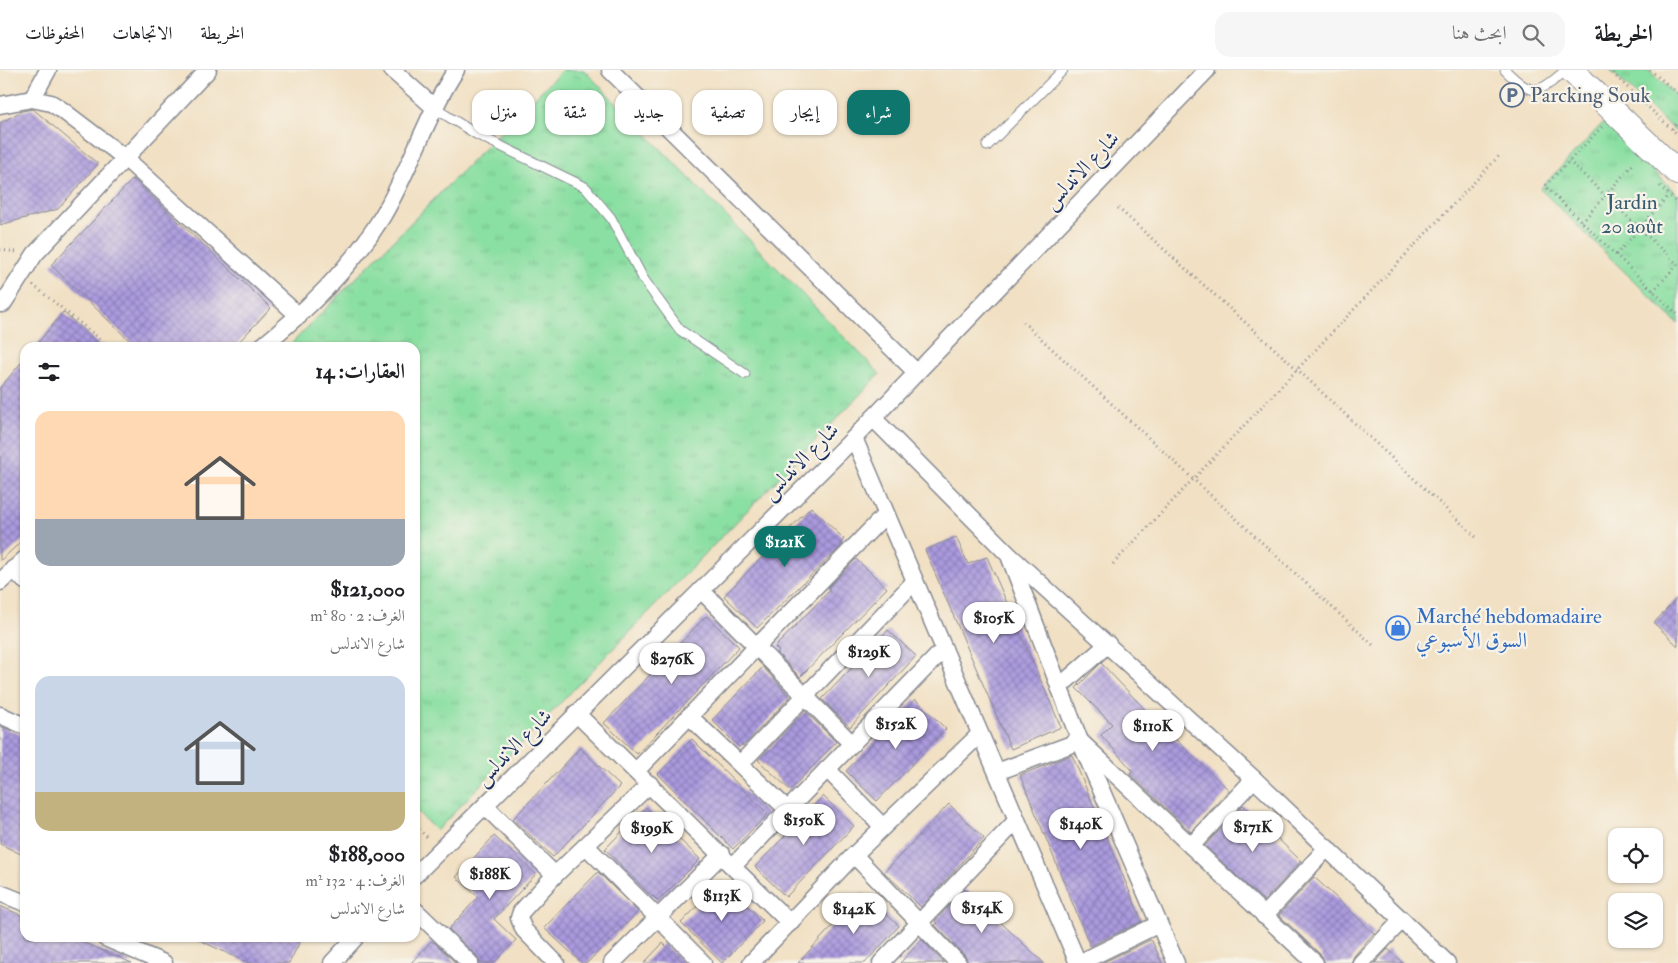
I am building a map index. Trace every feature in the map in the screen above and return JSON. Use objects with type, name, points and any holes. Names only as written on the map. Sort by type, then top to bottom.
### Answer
[{"type":"main road","points":[[1572,70],[1678,172]]},
{"type":"street","points":[[32,99],[48,70]]},
{"type":"street","points":[[0,304],[3,304],[36,254],[208,70]]},
{"type":"street","points":[[392,70],[436,108]]},
{"type":"street","points":[[267,342],[299,316],[357,254],[382,216],[456,70]]},
{"type":"street","points":[[610,70],[916,372]]},
{"type":"street","name":"شارع الاندلس","points":[[420,870],[854,438],[1207,70]]},
{"type":"street","points":[[0,105],[32,99],[51,103],[62,110],[125,158],[299,316]]},
{"type":"street","points":[[873,418],[1008,554],[1254,778],[1447,963]]},
{"type":"street","points":[[854,438],[1078,963],[1159,924]]},
{"type":"street","points":[[636,771],[886,514]]},
{"type":"street","points":[[1008,554],[1080,741],[1176,963]]},
{"type":"street","points":[[0,582],[19,564]]},
{"type":"street","points":[[740,764],[914,580]]},
{"type":"street","points":[[701,590],[852,744]]},
{"type":"street","points":[[1059,687],[1108,644]]},
{"type":"street","points":[[612,963],[658,917],[788,810],[944,648]]},
{"type":"street","points":[[576,713],[728,860],[790,923]]},
{"type":"street","points":[[0,715],[20,724]]},
{"type":"street","points":[[690,716],[788,810]]},
{"type":"street","points":[[752,963],[854,855],[980,734]]},
{"type":"street","points":[[997,772],[1080,741]]},
{"type":"street","points":[[1080,741],[1315,963]]},
{"type":"street","points":[[827,769],[883,826]]},
{"type":"street","points":[[1191,846],[1254,778]]},
{"type":"street","points":[[554,962],[524,930],[519,918],[529,902],[555,875],[650,784]]},
{"type":"street","points":[[485,806],[555,875]]},
{"type":"street","points":[[881,963],[1017,820]]},
{"type":"street","points":[[586,846],[703,963]]},
{"type":"street","points":[[1264,916],[1327,848]]},
{"type":"street","points":[[854,855],[958,963]]},
{"type":"street","points":[[0,893],[20,901]]},
{"type":"street","points":[[420,915],[470,963]]},
{"type":"street","points":[[1361,963],[1402,920]]},
{"type":"street","points":[[114,942],[164,963]]},
{"type":"street","points":[[332,963],[351,942]]},
{"type":"lane","points":[[987,146],[1063,70]]},
{"type":"lane","points":[[1505,70],[1519,84],[1531,91],[1540,91],[1566,70]]},
{"type":"lane","points":[[436,108],[476,134],[585,187],[610,218],[644,280],[680,330],[746,374]]},
{"type":"path","points":[[1609,70],[1678,135]]},
{"type":"path","points":[[1650,70],[1678,93]]},
{"type":"path","points":[[1615,111],[1545,186],[1678,315]]},
{"type":"path","points":[[1672,129],[1678,122]]},
{"type":"path","points":[[1113,564],[1499,156]]},
{"type":"path","points":[[1569,161],[1678,264],[1653,291]]},
{"type":"path","points":[[1582,222],[1635,162]]},
{"type":"path","points":[[1616,255],[1669,195]]},
{"type":"path","points":[[1118,208],[1297,369],[1477,538]]},
{"type":"path","points":[[21,276],[104,342]]},
{"type":"path","points":[[1023,322],[1374,646]]},
{"type":"green space","points":[[562,70],[584,70],[603,90],[545,90],[545,135],[605,135],[605,92],[615,102],[615,135],[647,135],[880,374],[436,831],[420,814],[420,342],[293,342],[498,135],[535,135],[535,97]]},
{"type":"green space","points":[[1610,70],[1648,70],[1678,97],[1678,134]]},
{"type":"green space","name":"Jardin 20 août","points":[[1604,122],[1678,195],[1678,324],[1540,189]]},
{"type":"building","points":[[33,109],[98,164],[58,209],[0,225],[0,123],[22,111]]},
{"type":"building","points":[[133,179],[271,308],[239,342],[131,342],[51,265]]},
{"type":"building","points":[[63,312],[97,342],[39,342]]},
{"type":"building","points":[[20,364],[20,543],[0,561],[0,388]]},
{"type":"building","points":[[811,507],[844,539],[840,543],[842,545],[757,628],[724,596]]},
{"type":"building","points":[[956,537],[968,564],[987,557],[1061,727],[1011,749],[925,550]]},
{"type":"building","points":[[856,559],[887,588],[800,677],[777,653],[779,651],[775,647],[830,590],[828,588]]},
{"type":"building","points":[[1678,597],[1678,646],[1654,623]]},
{"type":"building","points":[[706,616],[739,647],[637,754],[604,723]]},
{"type":"building","points":[[888,630],[916,656],[850,727],[822,699]]},
{"type":"building","points":[[1101,663],[1156,721],[1229,790],[1191,832],[1130,774],[1133,771],[1101,735],[1112,724],[1076,688]]},
{"type":"building","points":[[763,667],[790,697],[743,746],[742,744],[739,747],[712,720]]},
{"type":"building","points":[[915,699],[946,729],[877,801],[846,771]]},
{"type":"building","points":[[805,711],[836,742],[790,790],[758,760]]},
{"type":"building","points":[[0,726],[20,734],[20,854],[0,844]]},
{"type":"building","points":[[692,739],[768,814],[733,849],[658,774]]},
{"type":"building","points":[[580,748],[620,786],[553,857],[513,819]]},
{"type":"building","points":[[1072,755],[1142,921],[1090,946],[1020,775]]},
{"type":"building","points":[[823,796],[854,826],[786,897],[755,867]]},
{"type":"building","points":[[949,804],[984,838],[921,907],[884,872]]},
{"type":"building","points":[[1243,805],[1301,861],[1264,901],[1205,846]]},
{"type":"building","points":[[646,807],[700,859],[658,901],[605,849]]},
{"type":"building","points":[[494,836],[536,874],[494,919],[516,940],[494,963],[480,963],[477,956],[449,929],[478,897],[456,877]]},
{"type":"building","points":[[598,872],[638,912],[587,963],[582,963],[544,928]]},
{"type":"building","points":[[1314,877],[1374,933],[1354,956],[1351,963],[1325,963],[1322,956],[1279,915]]},
{"type":"building","points":[[722,881],[763,921],[722,963],[681,923]]},
{"type":"building","points":[[965,889],[1044,963],[968,963],[965,956],[935,925],[937,923],[935,921]]},
{"type":"building","points":[[863,893],[899,926],[865,963],[798,963]]},
{"type":"building","points":[[0,906],[20,915],[20,942],[82,942],[132,963],[0,963]]},
{"type":"building","points":[[922,940],[944,963],[900,963]]},
{"type":"building","points":[[1150,940],[1162,963],[1102,963]]},
{"type":"building","points":[[431,941],[435,943],[456,963],[411,963]]},
{"type":"building","points":[[203,942],[300,942],[289,963],[248,963]]},
{"type":"building","points":[[663,943],[684,963],[644,963]]},
{"type":"building","points":[[1388,949],[1403,963],[1375,963]]},
{"type":"place","name":"Parcking Souk","points":[[1512,95]]},
{"type":"place","name":"Marché hebdomadaire السوق الأسبوعي","points":[[1398,628]]}]
